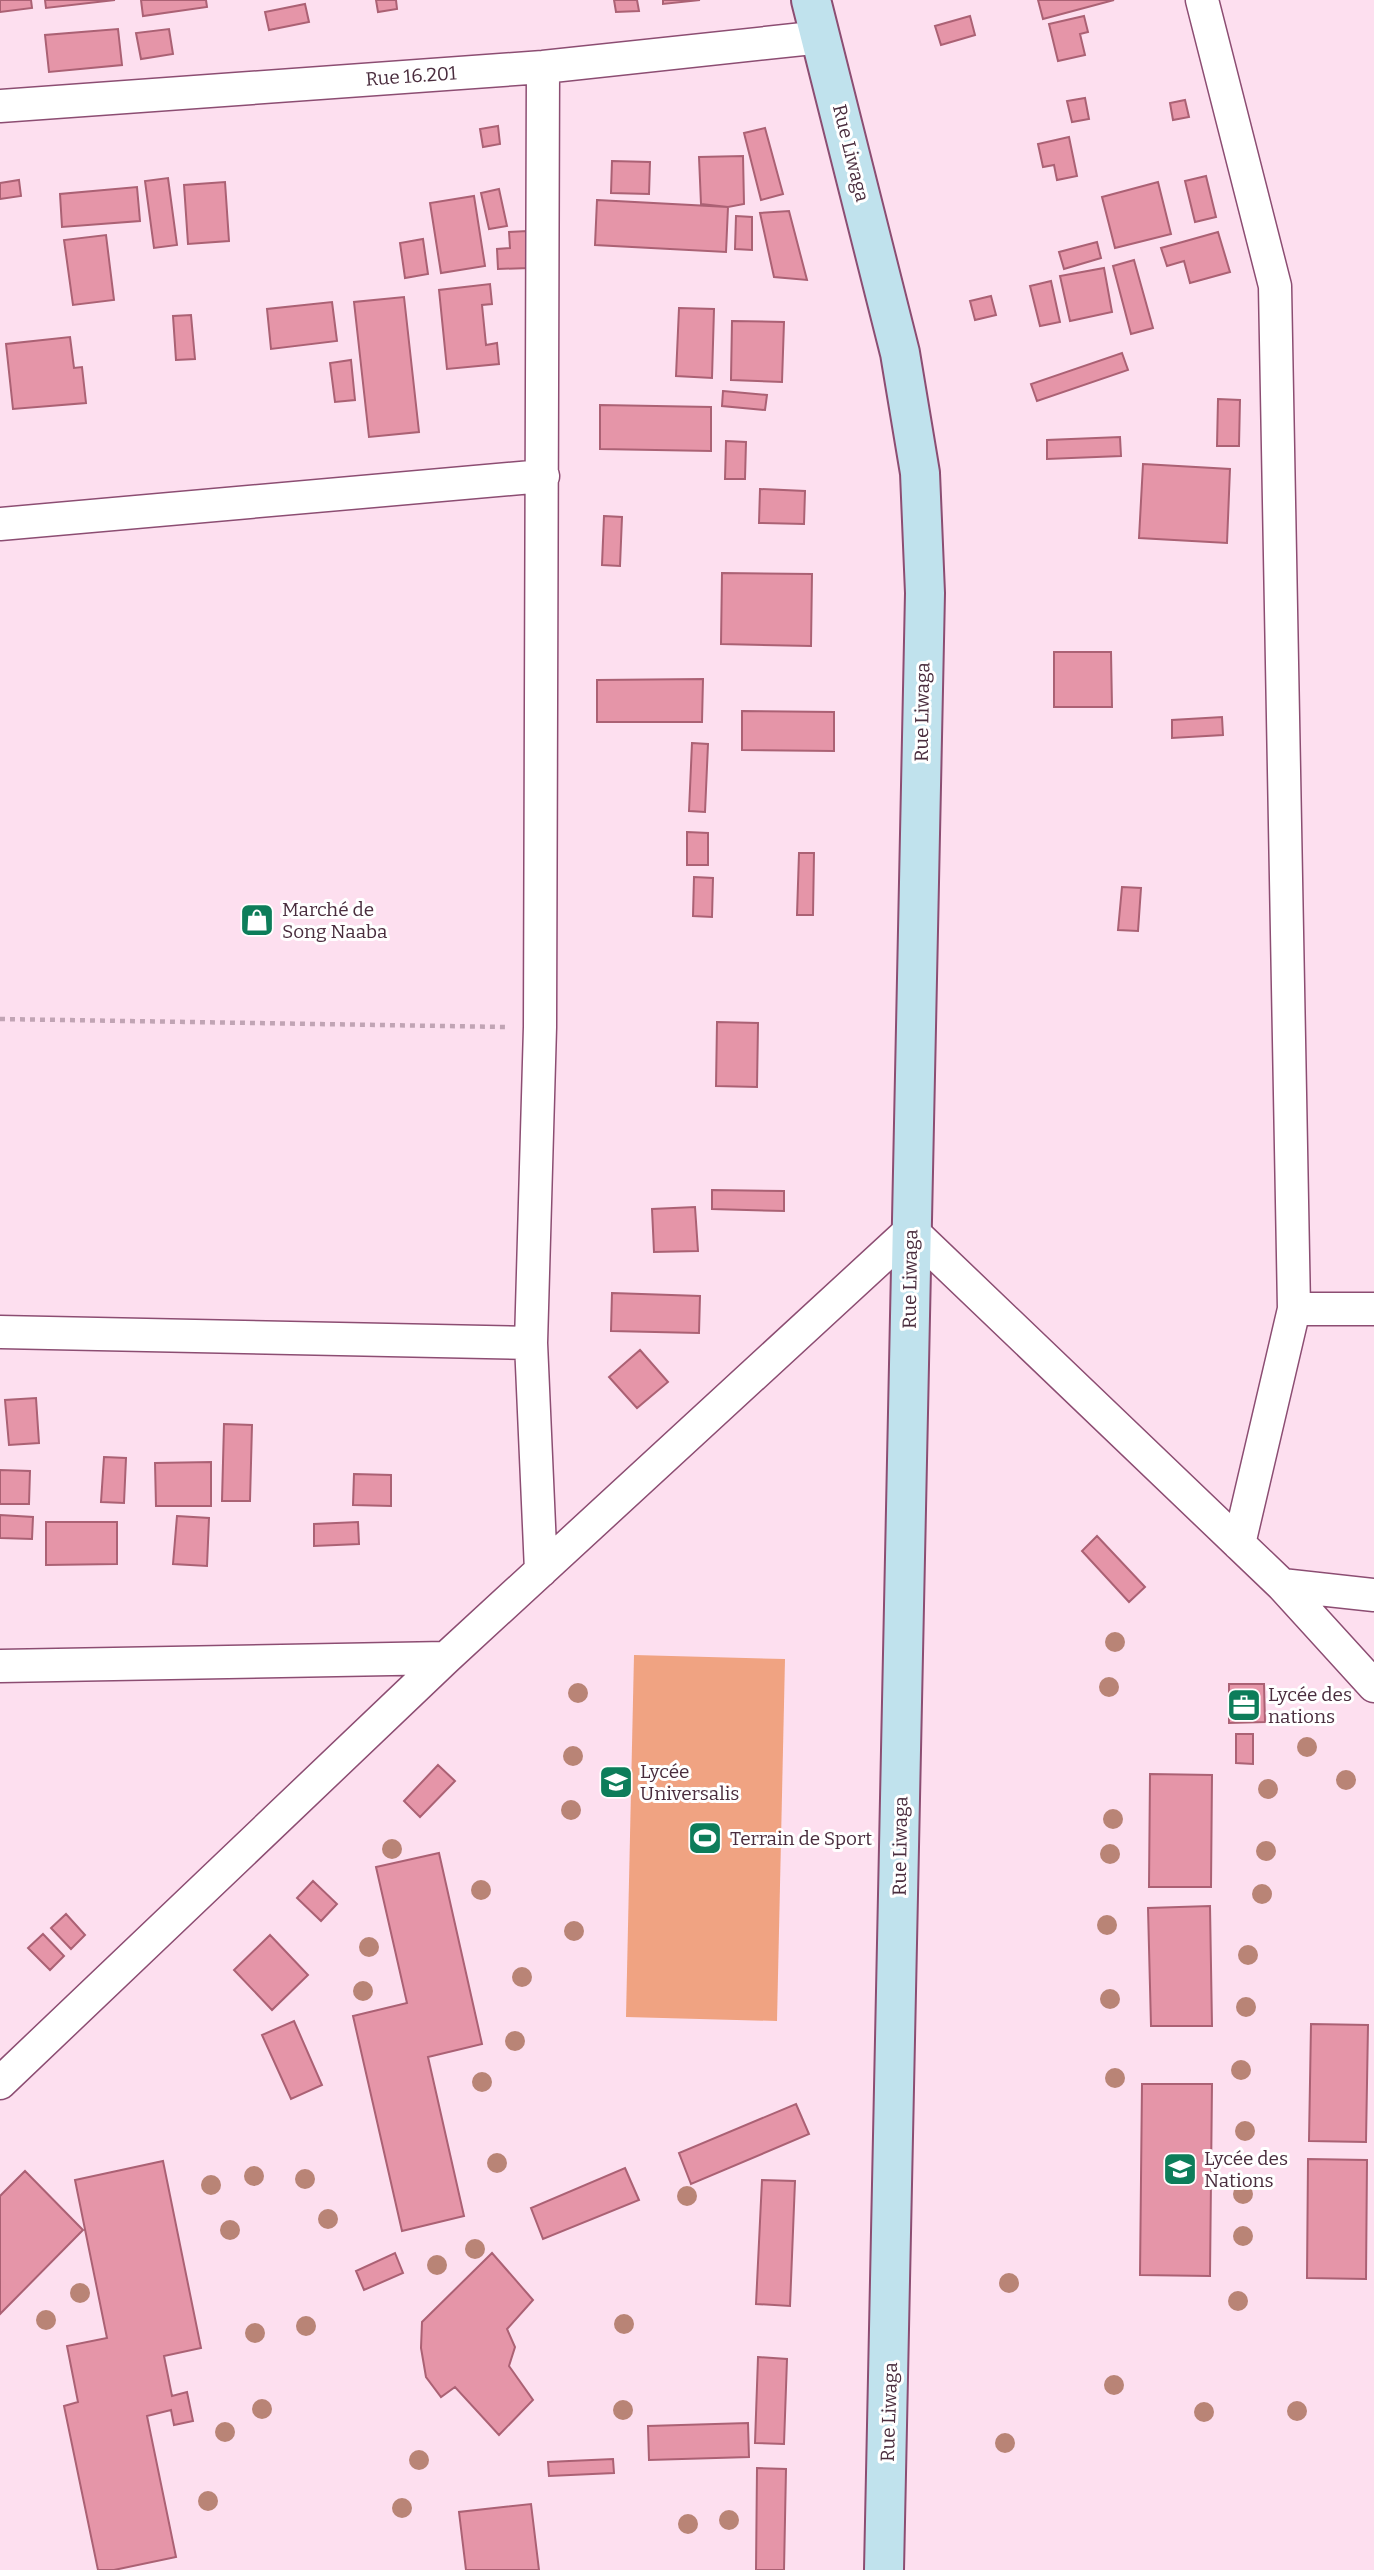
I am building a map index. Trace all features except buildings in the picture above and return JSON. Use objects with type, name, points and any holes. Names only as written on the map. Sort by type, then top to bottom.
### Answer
[{"type":"main road","name":"Rue Liwaga","points":[[811,0],[900,353],[920,473],[925,593],[884,2570]]},
{"type":"street","points":[[1202,0],[1275,286],[1294,1309],[1239,1544]]},
{"type":"street","name":"Rue 16.201","points":[[0,106],[543,66],[822,37]]},
{"type":"street","points":[[541,1571],[531,1343],[540,1027],[543,66]]},
{"type":"street","points":[[0,524],[543,476]]},
{"type":"street","points":[[0,2083],[446,1658],[911,1230],[1282,1585],[1374,1686]]},
{"type":"street","points":[[1294,1309],[1374,1309]]},
{"type":"street","points":[[0,1332],[531,1343]]},
{"type":"street","points":[[1282,1585],[1374,1595]]},
{"type":"street","points":[[0,1666],[446,1658]]},
{"type":"path","points":[[0,1020],[540,1027]]},
{"type":"shaded area","name":"Terrain de Sport","points":[[634,1655],[785,1659],[777,2021],[626,2017]]},
{"type":"place","name":"Marché de Song Naaba","points":[[257,920]]},
{"type":"place","name":"Lycée des nations","points":[[1244,1705]]},
{"type":"place","name":"Lycée Universalis","points":[[616,1782]]},
{"type":"place","name":"Terrain de Sport","points":[[705,1838]]},
{"type":"place","name":"Lycée des Nations","points":[[1180,2169]]}]
